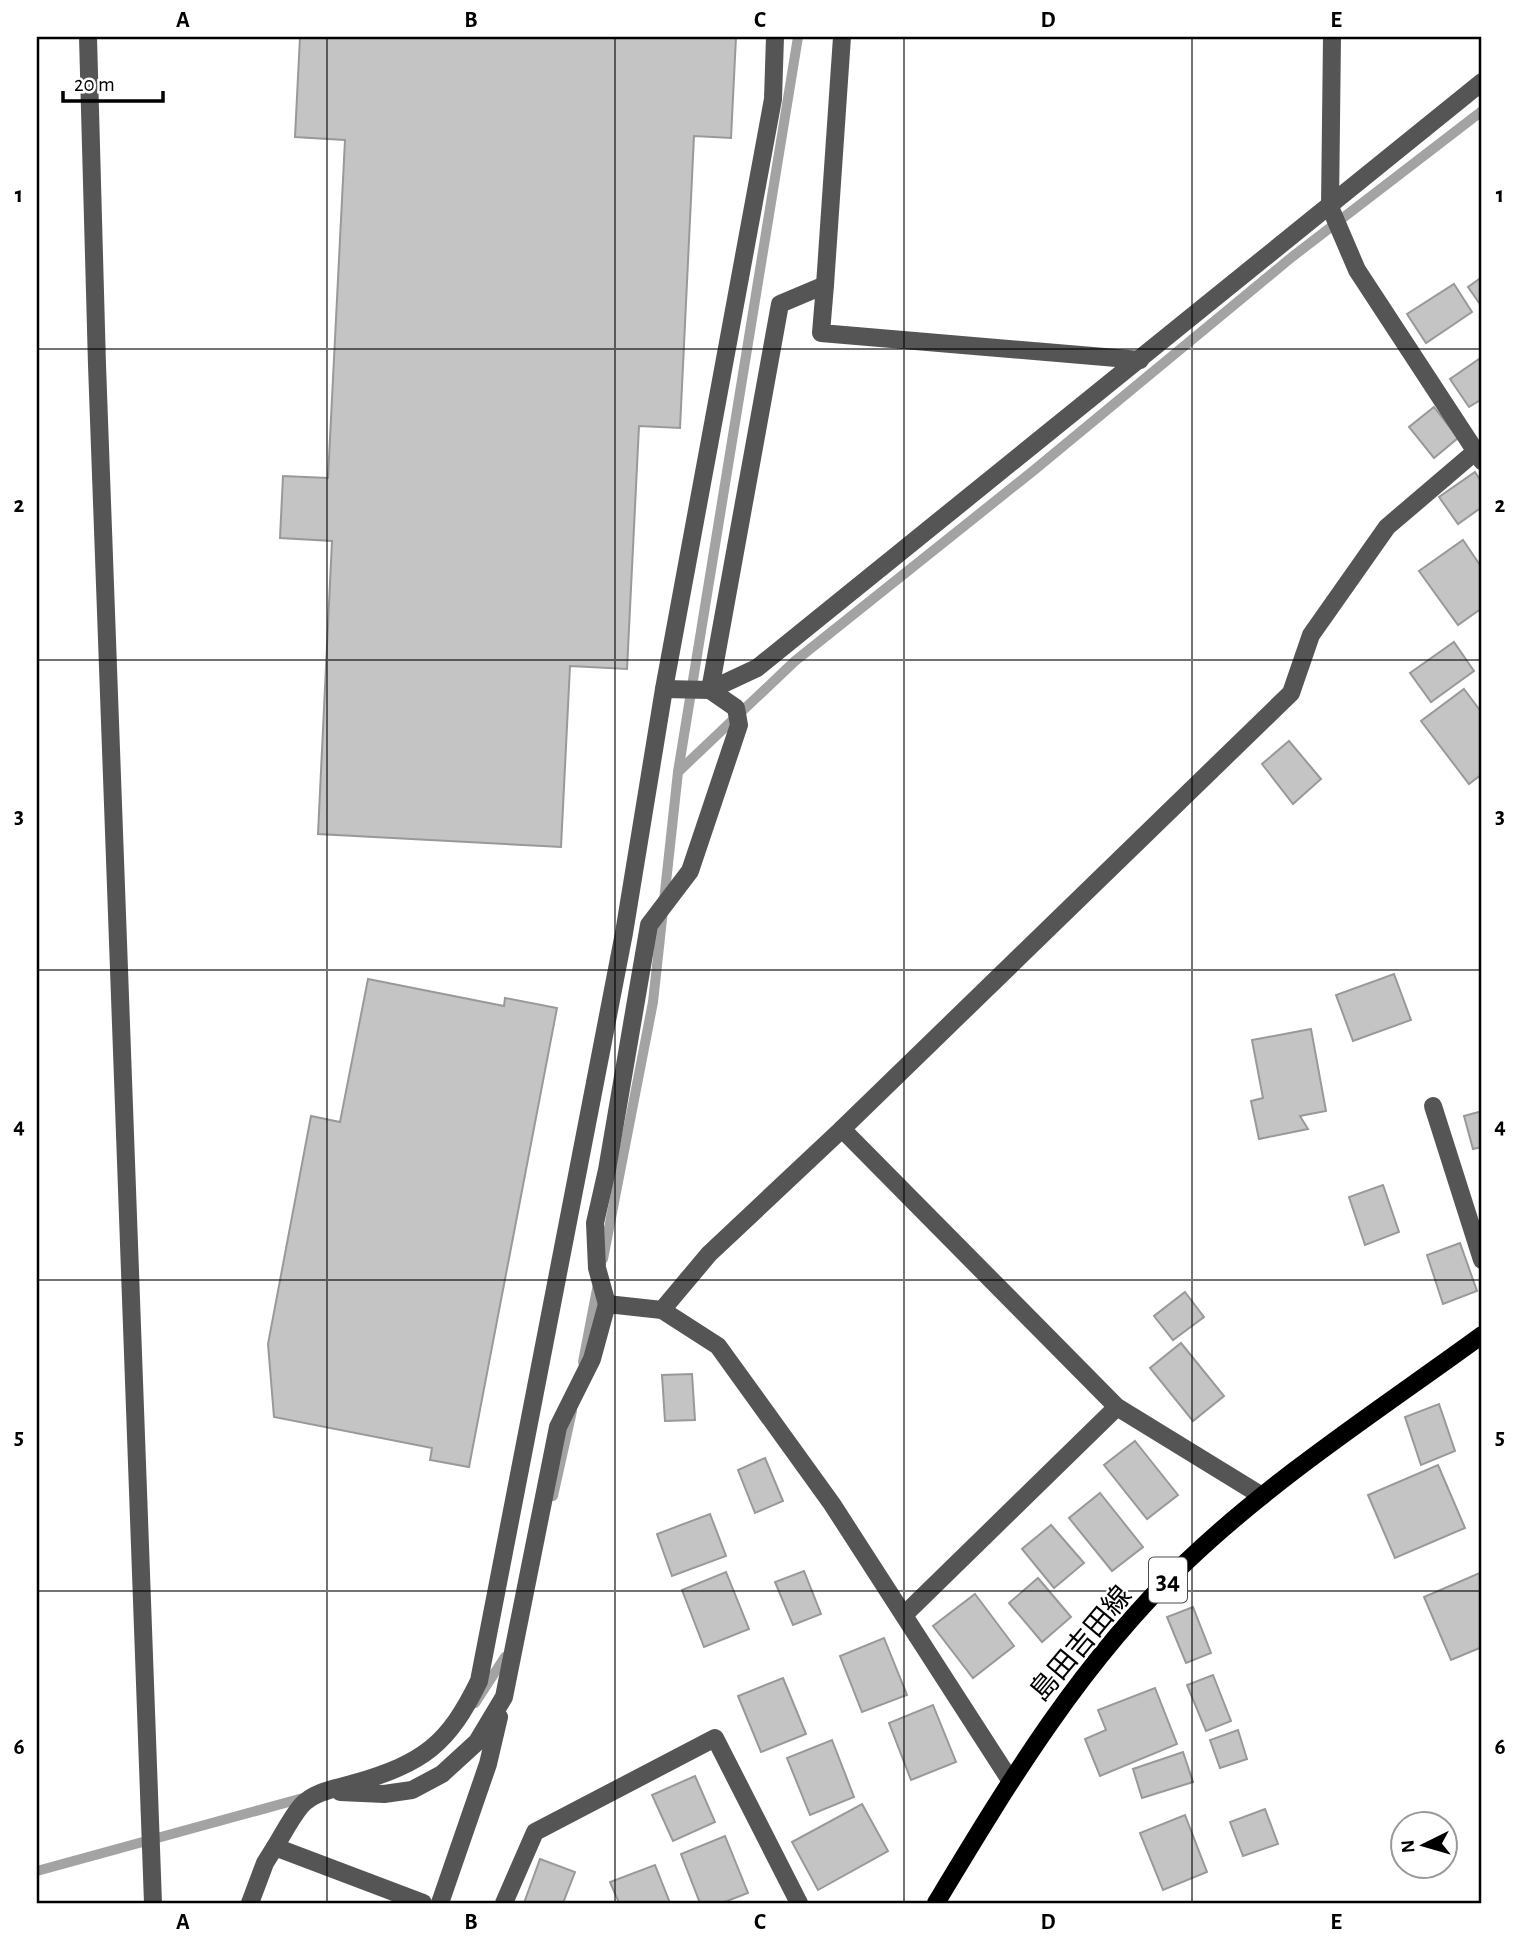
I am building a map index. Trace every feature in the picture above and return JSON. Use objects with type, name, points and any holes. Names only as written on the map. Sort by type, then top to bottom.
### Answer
[{"type":"main road","name":"島田吉田線","points":[[936,1903],[1010,1780],[1062,1703],[1133,1618],[1184,1564],[1262,1496],[1482,1335]]},
{"type":"street","points":[[88,37],[96,352],[153,1903]]},
{"type":"street","points":[[250,1903],[265,1863],[302,1804],[326,1791],[394,1770],[429,1753],[460,1719],[479,1681],[619,960],[664,689],[773,99],[775,37]]},
{"type":"street","points":[[842,37],[821,333],[1140,360]]},
{"type":"street","points":[[1332,37],[1330,207],[1357,270],[1475,449]]},
{"type":"street","points":[[664,689],[710,690],[757,668],[1482,82]]},
{"type":"street","points":[[710,690],[780,304],[825,285]]},
{"type":"street","points":[[662,1310],[709,1254],[842,1129],[1291,693],[1311,635],[1387,527],[1475,449],[1482,423]]},
{"type":"street","points":[[440,1903],[488,1764],[558,1427],[593,1359],[607,1304],[597,1268],[595,1223],[607,1170],[649,925],[690,871],[739,725],[736,708],[710,690]]},
{"type":"street","points":[[1433,1106],[1482,1260]]},
{"type":"street","points":[[842,1129],[1117,1407],[1262,1496]]},
{"type":"street","points":[[607,1304],[662,1310],[719,1346],[832,1504],[1010,1780]]},
{"type":"street","points":[[904,1615],[1117,1407]]},
{"type":"street","points":[[326,1791],[384,1794],[412,1790],[442,1774],[477,1742],[504,1697]]},
{"type":"street","points":[[504,1903],[535,1832],[715,1738],[799,1903]]},
{"type":"street","points":[[275,1847],[423,1903]]},
{"type":"building","points":[[300,37],[736,37],[731,138],[694,136],[680,428],[639,426],[627,669],[570,666],[561,847],[318,834],[332,541],[280,538],[283,476],[328,478],[345,140],[295,137]]},
{"type":"building","points":[[1482,277],[1482,307],[1468,287]]},
{"type":"building","points":[[1454,284],[1472,312],[1426,343],[1407,314]]},
{"type":"building","points":[[1482,357],[1482,399],[1469,407],[1450,379]]},
{"type":"building","points":[[1434,407],[1458,438],[1434,458],[1409,427]]},
{"type":"building","points":[[1475,472],[1482,483],[1482,507],[1458,524],[1439,497]]},
{"type":"building","points":[[1463,540],[1482,568],[1482,608],[1458,625],[1419,571]]},
{"type":"building","points":[[1454,642],[1474,671],[1431,702],[1410,673]]},
{"type":"building","points":[[1464,689],[1482,713],[1482,774],[1469,784],[1421,721]]},
{"type":"building","points":[[1289,741],[1321,779],[1293,804],[1262,764]]},
{"type":"building","points":[[1394,974],[1411,1020],[1353,1041],[1336,995]]},
{"type":"building","points":[[368,979],[504,1006],[505,998],[557,1008],[469,1467],[430,1460],[432,1448],[274,1417],[268,1344],[311,1116],[340,1122]]},
{"type":"building","points":[[1311,1029],[1326,1111],[1300,1116],[1308,1129],[1259,1139],[1251,1101],[1263,1098],[1252,1040]]},
{"type":"building","points":[[1482,1111],[1482,1147],[1473,1149],[1464,1116]]},
{"type":"building","points":[[1383,1185],[1399,1232],[1365,1245],[1349,1197]]},
{"type":"building","points":[[1460,1243],[1477,1291],[1443,1304],[1427,1255]]},
{"type":"building","points":[[1185,1292],[1204,1317],[1173,1340],[1154,1316]]},
{"type":"building","points":[[1181,1343],[1224,1396],[1193,1421],[1150,1368]]},
{"type":"building","points":[[692,1374],[695,1420],[665,1421],[662,1375]]},
{"type":"building","points":[[1439,1404],[1455,1451],[1421,1465],[1405,1417]]},
{"type":"building","points":[[1135,1441],[1178,1495],[1147,1519],[1104,1465]]},
{"type":"building","points":[[765,1458],[783,1501],[755,1513],[738,1470]]},
{"type":"building","points":[[1438,1465],[1465,1528],[1395,1558],[1368,1495]]},
{"type":"building","points":[[1100,1493],[1143,1547],[1112,1571],[1069,1518]]},
{"type":"building","points":[[710,1514],[726,1556],[672,1576],[657,1534]]},
{"type":"building","points":[[1051,1525],[1084,1563],[1054,1588],[1022,1549]]},
{"type":"building","points":[[804,1571],[821,1614],[793,1625],[775,1582]]},
{"type":"building","points":[[726,1572],[749,1629],[704,1647],[682,1590]]},
{"type":"building","points":[[1482,1572],[1482,1647],[1451,1660],[1424,1597]]},
{"type":"building","points":[[1038,1578],[1071,1617],[1042,1642],[1009,1603]]},
{"type":"building","points":[[975,1594],[1014,1646],[973,1678],[933,1626]]},
{"type":"building","points":[[1193,1607],[1211,1653],[1186,1663],[1167,1617]]},
{"type":"building","points":[[884,1638],[907,1695],[862,1712],[840,1656]]},
{"type":"building","points":[[1213,1675],[1231,1721],[1206,1731],[1187,1685]]},
{"type":"building","points":[[783,1678],[806,1734],[761,1752],[738,1696]]},
{"type":"building","points":[[1155,1688],[1177,1744],[1100,1776],[1085,1739],[1106,1730],[1098,1710]]},
{"type":"building","points":[[933,1705],[956,1762],[911,1780],[889,1723]]},
{"type":"building","points":[[1238,1730],[1247,1759],[1220,1768],[1210,1740]]},
{"type":"building","points":[[832,1740],[854,1797],[810,1815],[787,1758]]},
{"type":"building","points":[[1183,1752],[1193,1782],[1142,1798],[1133,1769]]},
{"type":"building","points":[[695,1776],[715,1822],[673,1841],[652,1795]]},
{"type":"building","points":[[862,1804],[888,1851],[818,1890],[792,1842]]},
{"type":"building","points":[[1265,1809],[1278,1844],[1243,1856],[1230,1822]]},
{"type":"building","points":[[1185,1815],[1207,1872],[1163,1890],[1140,1833]]},
{"type":"building","points":[[725,1836],[748,1893],[722,1903],[700,1903],[681,1854]]},
{"type":"building","points":[[540,1859],[575,1872],[563,1903],[524,1903]]},
{"type":"building","points":[[655,1865],[670,1903],[619,1903],[610,1882]]},
{"type":"waterway","points":[[603,1259],[653,1002],[678,772],[798,37]]},
{"type":"waterway","points":[[678,772],[795,661],[1033,471],[1292,257],[1482,111]]},
{"type":"waterway","points":[[583,1362],[598,1284]]},
{"type":"waterway","points":[[553,1496],[572,1411]]},
{"type":"waterway","points":[[475,1703],[505,1657]]},
{"type":"waterway","points":[[37,1871],[303,1798]]}]
